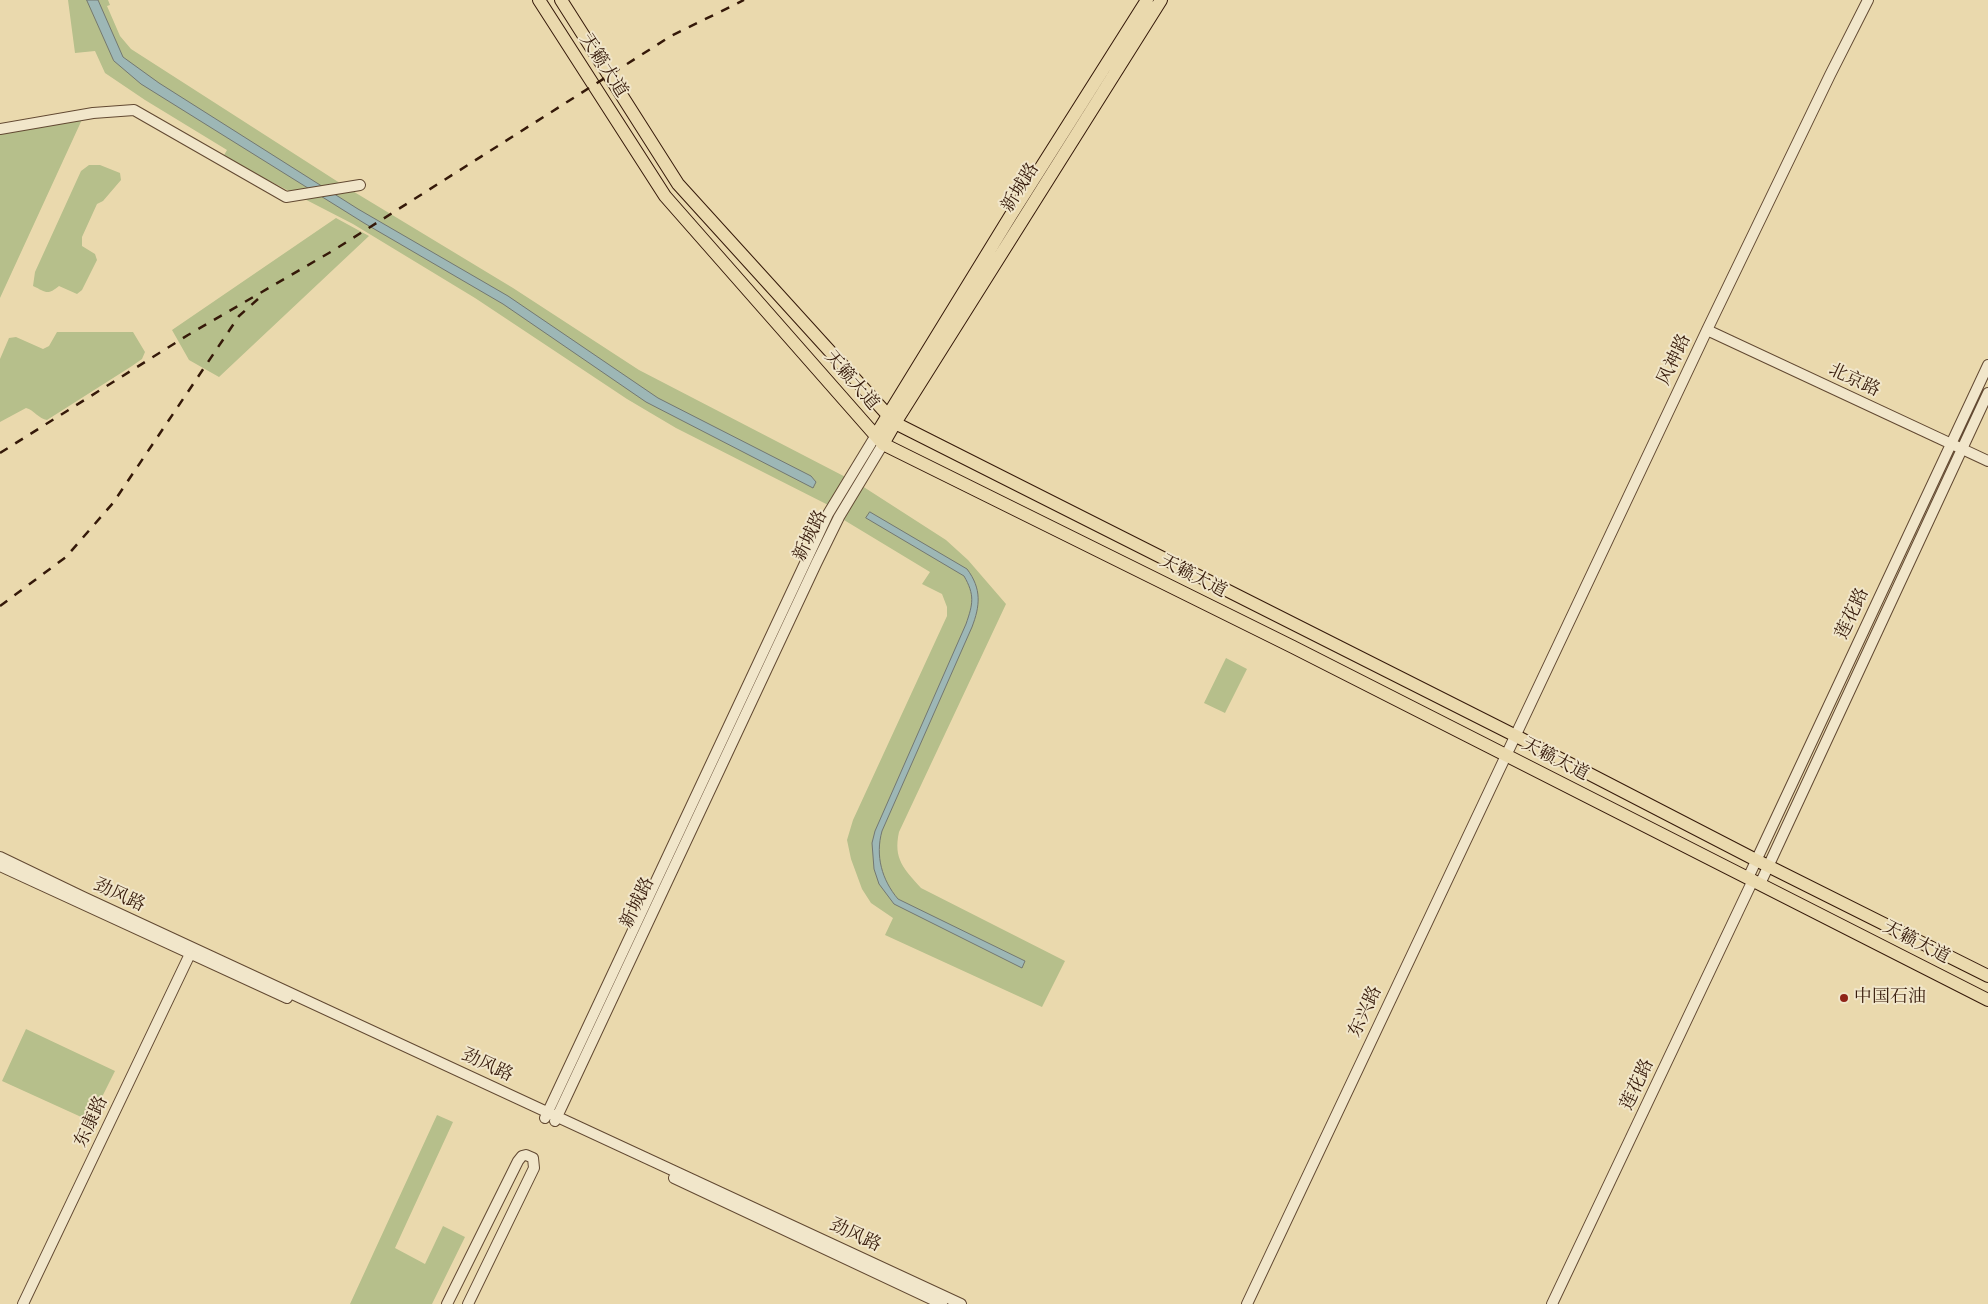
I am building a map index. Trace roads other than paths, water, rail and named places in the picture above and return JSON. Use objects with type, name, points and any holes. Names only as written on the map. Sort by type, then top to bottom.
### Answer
[{"type":"main road","name":"天籁大道","points":[[539,0],[665,196],[880,439],[1988,1000]]},
{"type":"main road","name":"天籁大道","points":[[561,0],[678,184],[891,419],[1756,860],[1988,976]]},
{"type":"main road","name":"新城路","points":[[880,439],[1147,0]]},
{"type":"main road","name":"新城路","points":[[891,419],[1161,0]]},
{"type":"street","name":"风神路","points":[[1516,736],[1707,330],[1868,0]]},
{"type":"street","points":[[0,129],[93,112],[134,110],[286,197],[360,184]]},
{"type":"street","name":"北京路","points":[[1707,330],[1988,461]]},
{"type":"street","name":"莲花路","points":[[1754,881],[1756,860],[1988,365]]},
{"type":"street","name":"莲花路","points":[[1552,1304],[1754,881],[1768,865],[1988,393]]},
{"type":"street","name":"新城路","points":[[551,1117],[828,514],[880,439]]},
{"type":"street","name":"东兴路","points":[[1247,1304],[1505,755],[1516,736]]},
{"type":"street","name":"劲风路","points":[[0,857],[942,1304]]},
{"type":"street","name":"劲风路","points":[[0,866],[961,1304]]},
{"type":"street","name":"东康路","points":[[23,1304],[190,954]]},
{"type":"street","points":[[447,1304],[518,1162],[522,1156],[526,1155],[533,1158],[534,1168],[468,1304]]},
{"type":"water","points":[[87,0],[98,0],[123,57],[159,83],[358,209],[508,296],[658,398],[811,476],[816,482],[813,488],[646,402],[503,304],[364,223],[141,84],[114,61]]},
{"type":"water","points":[[870,512],[967,569],[972,576],[978,598],[977,612],[972,627],[882,831],[879,849],[884,876],[898,899],[1025,961],[1022,968],[894,904],[879,884],[874,869],[872,843],[875,831],[966,624],[972,600],[970,589],[964,576],[866,518]]},
{"type":"railway","points":[[0,453],[188,335],[334,250],[671,36],[744,0]]},
{"type":"railway","points":[[0,606],[66,557],[113,503],[239,316],[258,299]]},
{"type":"place","name":"中国石油","points":[[1844,998]]}]
